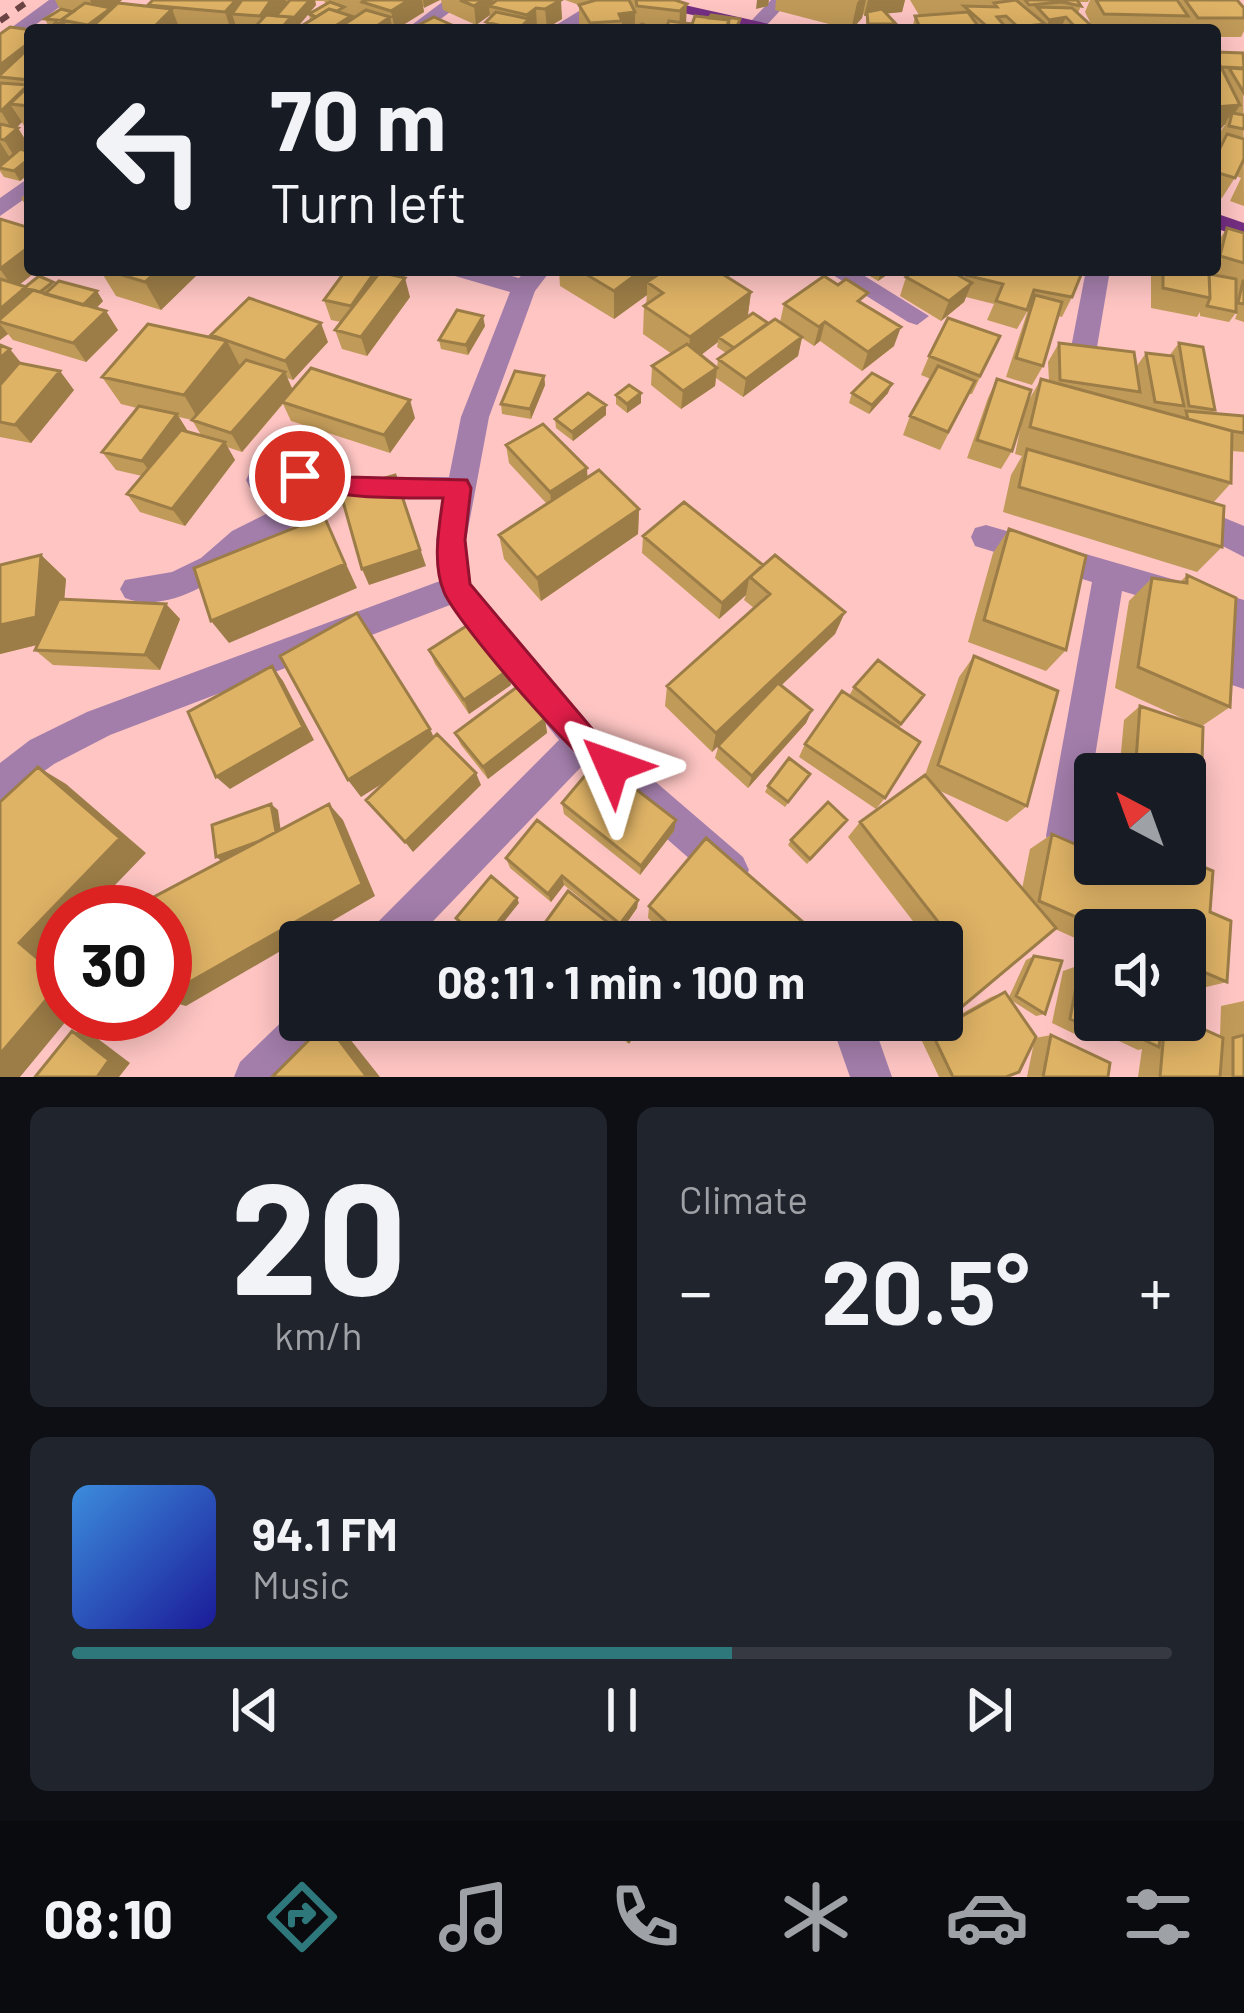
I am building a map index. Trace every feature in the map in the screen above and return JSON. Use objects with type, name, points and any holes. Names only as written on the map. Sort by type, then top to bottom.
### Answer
[{"type":"main road","points":[[635,0],[758,24]]},
{"type":"street","points":[[28,24],[60,0]]},
{"type":"street","points":[[423,24],[457,0]]},
{"type":"street","points":[[568,24],[610,0]]},
{"type":"street","points":[[758,24],[781,0]]},
{"type":"street","points":[[0,208],[24,189]]},
{"type":"street","points":[[847,276],[917,316]]},
{"type":"street","points":[[1084,353],[1097,276]]},
{"type":"street","points":[[531,279],[475,417],[451,540],[456,589],[582,741],[704,844],[753,893]]},
{"type":"street","points":[[260,480],[319,476],[345,488],[458,488]]},
{"type":"street","points":[[136,589],[176,585],[212,567],[243,540],[345,488]]},
{"type":"street","points":[[1155,506],[1196,517],[1244,544]]},
{"type":"street","points":[[986,537],[1240,613],[1244,674]]},
{"type":"street","points":[[1064,836],[1109,574]]},
{"type":"street","points":[[0,785],[42,752],[99,723],[456,589]]},
{"type":"street","points":[[406,921],[582,741]]},
{"type":"street","points":[[255,1077],[290,1041]]},
{"type":"street","points":[[858,1041],[871,1077]]},
{"type":"building","points":[[153,0],[236,0],[225,12],[148,5]]},
{"type":"building","points":[[242,0],[271,0],[260,16],[232,14]]},
{"type":"building","points":[[290,0],[310,0],[292,20],[276,16]]},
{"type":"building","points":[[364,0],[409,0],[391,11]]},
{"type":"building","points":[[497,0],[561,0],[527,15],[489,6]]},
{"type":"building","points":[[629,0],[635,12],[619,14],[622,21],[590,23],[579,5]]},
{"type":"building","points":[[636,0],[687,4],[680,11],[637,6]]},
{"type":"building","points":[[1016,0],[1045,24],[1015,24],[1006,16],[997,17],[1003,24],[984,24],[964,6],[997,7],[994,3]]},
{"type":"building","points":[[1025,0],[1077,0],[1081,6],[1062,2],[1029,5]]},
{"type":"building","points":[[1096,0],[1177,0],[1188,16],[1104,14]]},
{"type":"building","points":[[1185,0],[1237,0],[1244,8],[1244,18],[1198,18]]},
{"type":"building","points":[[330,2],[344,7],[316,17],[309,14]]},
{"type":"building","points":[[85,3],[111,8],[89,24],[61,20]]},
{"type":"building","points":[[118,3],[172,9],[157,24],[95,24]]},
{"type":"building","points":[[1037,7],[1072,8],[1089,24],[1072,24],[1066,17],[1049,20]]},
{"type":"building","points":[[61,9],[73,12],[63,23],[45,19]]},
{"type":"building","points":[[329,9],[351,16],[338,24],[305,24]]},
{"type":"building","points":[[882,9],[896,24],[868,24],[867,12]]},
{"type":"building","points":[[366,10],[390,17],[380,24],[345,24]]},
{"type":"building","points":[[496,12],[529,19],[524,24],[486,22]]},
{"type":"building","points":[[968,12],[977,24],[918,24],[915,16]]},
{"type":"building","points":[[266,15],[291,17],[285,24],[258,24]]},
{"type":"building","points":[[695,16],[729,20],[728,24],[692,24]]},
{"type":"building","points":[[434,17],[450,24],[421,24]]},
{"type":"building","points":[[709,18],[740,19],[738,24],[728,24],[729,20]]},
{"type":"building","points":[[10,27],[24,29],[24,47],[0,65],[0,34]]},
{"type":"building","points":[[1221,52],[1243,53],[1244,68],[1221,67]]},
{"type":"building","points":[[24,53],[24,79],[0,75]]},
{"type":"building","points":[[1229,68],[1244,69],[1244,93]]},
{"type":"building","points":[[1221,69],[1222,69],[1240,105],[1221,107]]},
{"type":"building","points":[[0,83],[24,85],[24,89],[0,111]]},
{"type":"building","points":[[24,91],[24,105],[10,104]]},
{"type":"building","points":[[1232,113],[1244,115],[1244,129],[1229,126]]},
{"type":"building","points":[[0,124],[18,128],[4,140],[0,139]]},
{"type":"building","points":[[1227,134],[1244,139],[1244,159],[1235,178],[1221,174],[1221,146]]},
{"type":"building","points":[[24,150],[24,163],[14,171],[0,166]]},
{"type":"building","points":[[0,219],[24,226],[24,251],[0,269]]},
{"type":"building","points":[[1227,228],[1244,233],[1244,263],[1221,256]]},
{"type":"building","points":[[39,276],[53,282],[40,292],[24,288]]},
{"type":"building","points":[[342,276],[372,276],[351,306],[324,300]]},
{"type":"building","points":[[377,276],[405,278],[361,337],[335,330]]},
{"type":"building","points":[[589,276],[634,276],[614,291]]},
{"type":"building","points":[[656,276],[726,276],[751,292],[690,337],[644,306],[663,293],[647,282]]},
{"type":"building","points":[[824,276],[838,285],[846,279],[868,293],[858,301],[901,327],[868,352],[825,322],[819,327],[784,304]]},
{"type":"building","points":[[960,276],[972,283],[949,301],[906,277]]},
{"type":"building","points":[[969,276],[1081,276],[1072,297],[1034,290],[1027,310],[996,301],[1003,284]]},
{"type":"building","points":[[1163,276],[1209,276],[1210,298],[1163,288]]},
{"type":"building","points":[[1209,276],[1236,279],[1236,312],[1207,306]]},
{"type":"building","points":[[0,279],[26,287],[0,309]]},
{"type":"building","points":[[59,281],[97,291],[83,305],[45,294]]},
{"type":"building","points":[[33,290],[106,311],[73,343],[0,322]]},
{"type":"building","points":[[1035,295],[1062,302],[1043,366],[1016,358]]},
{"type":"building","points":[[249,298],[321,323],[285,361],[211,335]]},
{"type":"building","points":[[457,310],[483,316],[466,345],[439,340]]},
{"type":"building","points":[[753,313],[768,323],[734,348],[718,337]]},
{"type":"building","points":[[948,318],[1000,336],[980,376],[929,356]]},
{"type":"building","points":[[775,319],[802,337],[746,379],[718,359]]},
{"type":"building","points":[[148,324],[227,341],[184,395],[102,377]]},
{"type":"building","points":[[1059,343],[1134,352],[1140,392],[1060,380]]},
{"type":"building","points":[[1179,343],[1203,347],[1215,410],[1189,406]]},
{"type":"building","points":[[687,344],[717,368],[683,391],[652,366]]},
{"type":"building","points":[[1146,353],[1173,356],[1184,406],[1155,402]]},
{"type":"building","points":[[246,360],[285,372],[231,433],[192,420]]},
{"type":"building","points":[[19,363],[60,371],[15,425],[0,422],[0,385]]},
{"type":"building","points":[[938,366],[975,381],[948,432],[910,416]]},
{"type":"building","points":[[311,368],[410,400],[384,435],[282,402]]},
{"type":"building","points":[[515,371],[544,376],[530,409],[501,404]]},
{"type":"building","points":[[872,373],[892,384],[872,405],[852,393]]},
{"type":"building","points":[[997,379],[1031,390],[1012,451],[977,440]]},
{"type":"building","points":[[1041,379],[1232,431],[1231,483],[1030,427]]},
{"type":"building","points":[[629,385],[641,393],[627,404],[616,395]]},
{"type":"building","points":[[588,393],[606,405],[572,432],[555,419]]},
{"type":"building","points":[[139,406],[177,414],[142,461],[102,452]]},
{"type":"building","points":[[1186,411],[1244,416],[1244,433],[1188,419]]},
{"type":"building","points":[[543,424],[587,468],[550,492],[506,445]]},
{"type":"building","points":[[181,430],[225,442],[172,509],[127,494]]},
{"type":"building","points":[[1027,449],[1224,506],[1222,547],[1019,487]]},
{"type":"building","points":[[599,470],[639,509],[537,578],[499,535]]},
{"type":"building","points":[[395,475],[420,550],[362,569],[340,491]]},
{"type":"building","points":[[684,502],[763,565],[722,603],[643,536]]},
{"type":"building","points":[[324,516],[345,564],[211,621],[194,568]]},
{"type":"building","points":[[1009,529],[1086,556],[1066,650],[984,620]]},
{"type":"building","points":[[41,555],[36,617],[0,625],[0,565]]},
{"type":"building","points":[[775,555],[845,612],[716,733],[667,686],[770,594],[750,577]]},
{"type":"building","points":[[1187,575],[1236,598],[1230,707],[1138,667],[1152,578],[1187,583]]},
{"type":"building","points":[[59,599],[166,604],[145,655],[35,650]]},
{"type":"building","points":[[357,613],[430,729],[348,780],[280,656]]},
{"type":"building","points":[[471,623],[507,671],[464,700],[429,650]]},
{"type":"building","points":[[974,656],[1058,691],[1027,806],[938,765]]},
{"type":"building","points":[[878,660],[924,695],[901,724],[854,687]]},
{"type":"building","points":[[272,666],[303,727],[216,777],[188,712]]},
{"type":"building","points":[[778,683],[812,710],[752,776],[718,746]]},
{"type":"building","points":[[517,687],[545,719],[483,767],[455,733]]},
{"type":"building","points":[[842,691],[920,742],[885,798],[805,744]]},
{"type":"building","points":[[1140,706],[1203,727],[1202,753],[1137,753]]},
{"type":"building","points":[[437,734],[476,773],[405,842],[366,800]]},
{"type":"building","points":[[789,758],[810,774],[788,802],[768,786]]},
{"type":"building","points":[[598,760],[676,820],[641,866],[562,803]]},
{"type":"building","points":[[38,767],[120,838],[75,885],[36,885],[36,925],[19,943],[36,957],[36,1012],[0,1054],[0,802]]},
{"type":"building","points":[[925,775],[1056,928],[963,1006],[963,921],[938,921],[860,822]]},
{"type":"building","points":[[828,802],[847,820],[810,859],[791,840]]},
{"type":"building","points":[[271,804],[276,832],[216,857],[212,825]]},
{"type":"building","points":[[329,804],[362,884],[297,921],[279,921],[279,931],[192,981],[192,885],[176,885]]},
{"type":"building","points":[[537,820],[638,900],[622,921],[616,921],[562,876],[548,894],[506,858]]},
{"type":"building","points":[[1052,834],[1074,844],[1074,885],[1206,885],[1206,868],[1213,871],[1210,912],[1231,921],[1227,982],[1206,973],[1206,909],[1074,909],[1074,916],[1039,901]]},
{"type":"building","points":[[706,838],[802,921],[665,921],[649,906]]},
{"type":"building","points":[[491,876],[517,898],[499,921],[456,918]]},
{"type":"building","points":[[568,891],[606,921],[546,921]]},
{"type":"building","points":[[1034,956],[1062,961],[1045,1014],[1016,996]]},
{"type":"building","points":[[1005,992],[1036,1037],[1019,1072],[1006,1077],[953,1077],[936,1041],[963,1041],[963,1016]]},
{"type":"building","points":[[1206,1030],[1223,1038],[1220,1077],[1160,1077],[1163,1041],[1206,1041]]},
{"type":"building","points":[[1051,1035],[1110,1063],[1108,1077],[1043,1077]]},
{"type":"building","points":[[1244,1035],[1244,1077],[1233,1077],[1233,1038]]},
{"type":"building","points":[[64,1041],[85,1041],[109,1060],[97,1077],[35,1077]]},
{"type":"building","points":[[308,1041],[340,1041],[367,1077],[272,1077]]},
{"type":"railway","points":[[0,21],[30,0]]},
{"type":"route","points":[[300,476],[319,476],[345,488],[412,484],[458,488],[451,540],[456,589],[582,741],[612,766]]}]
